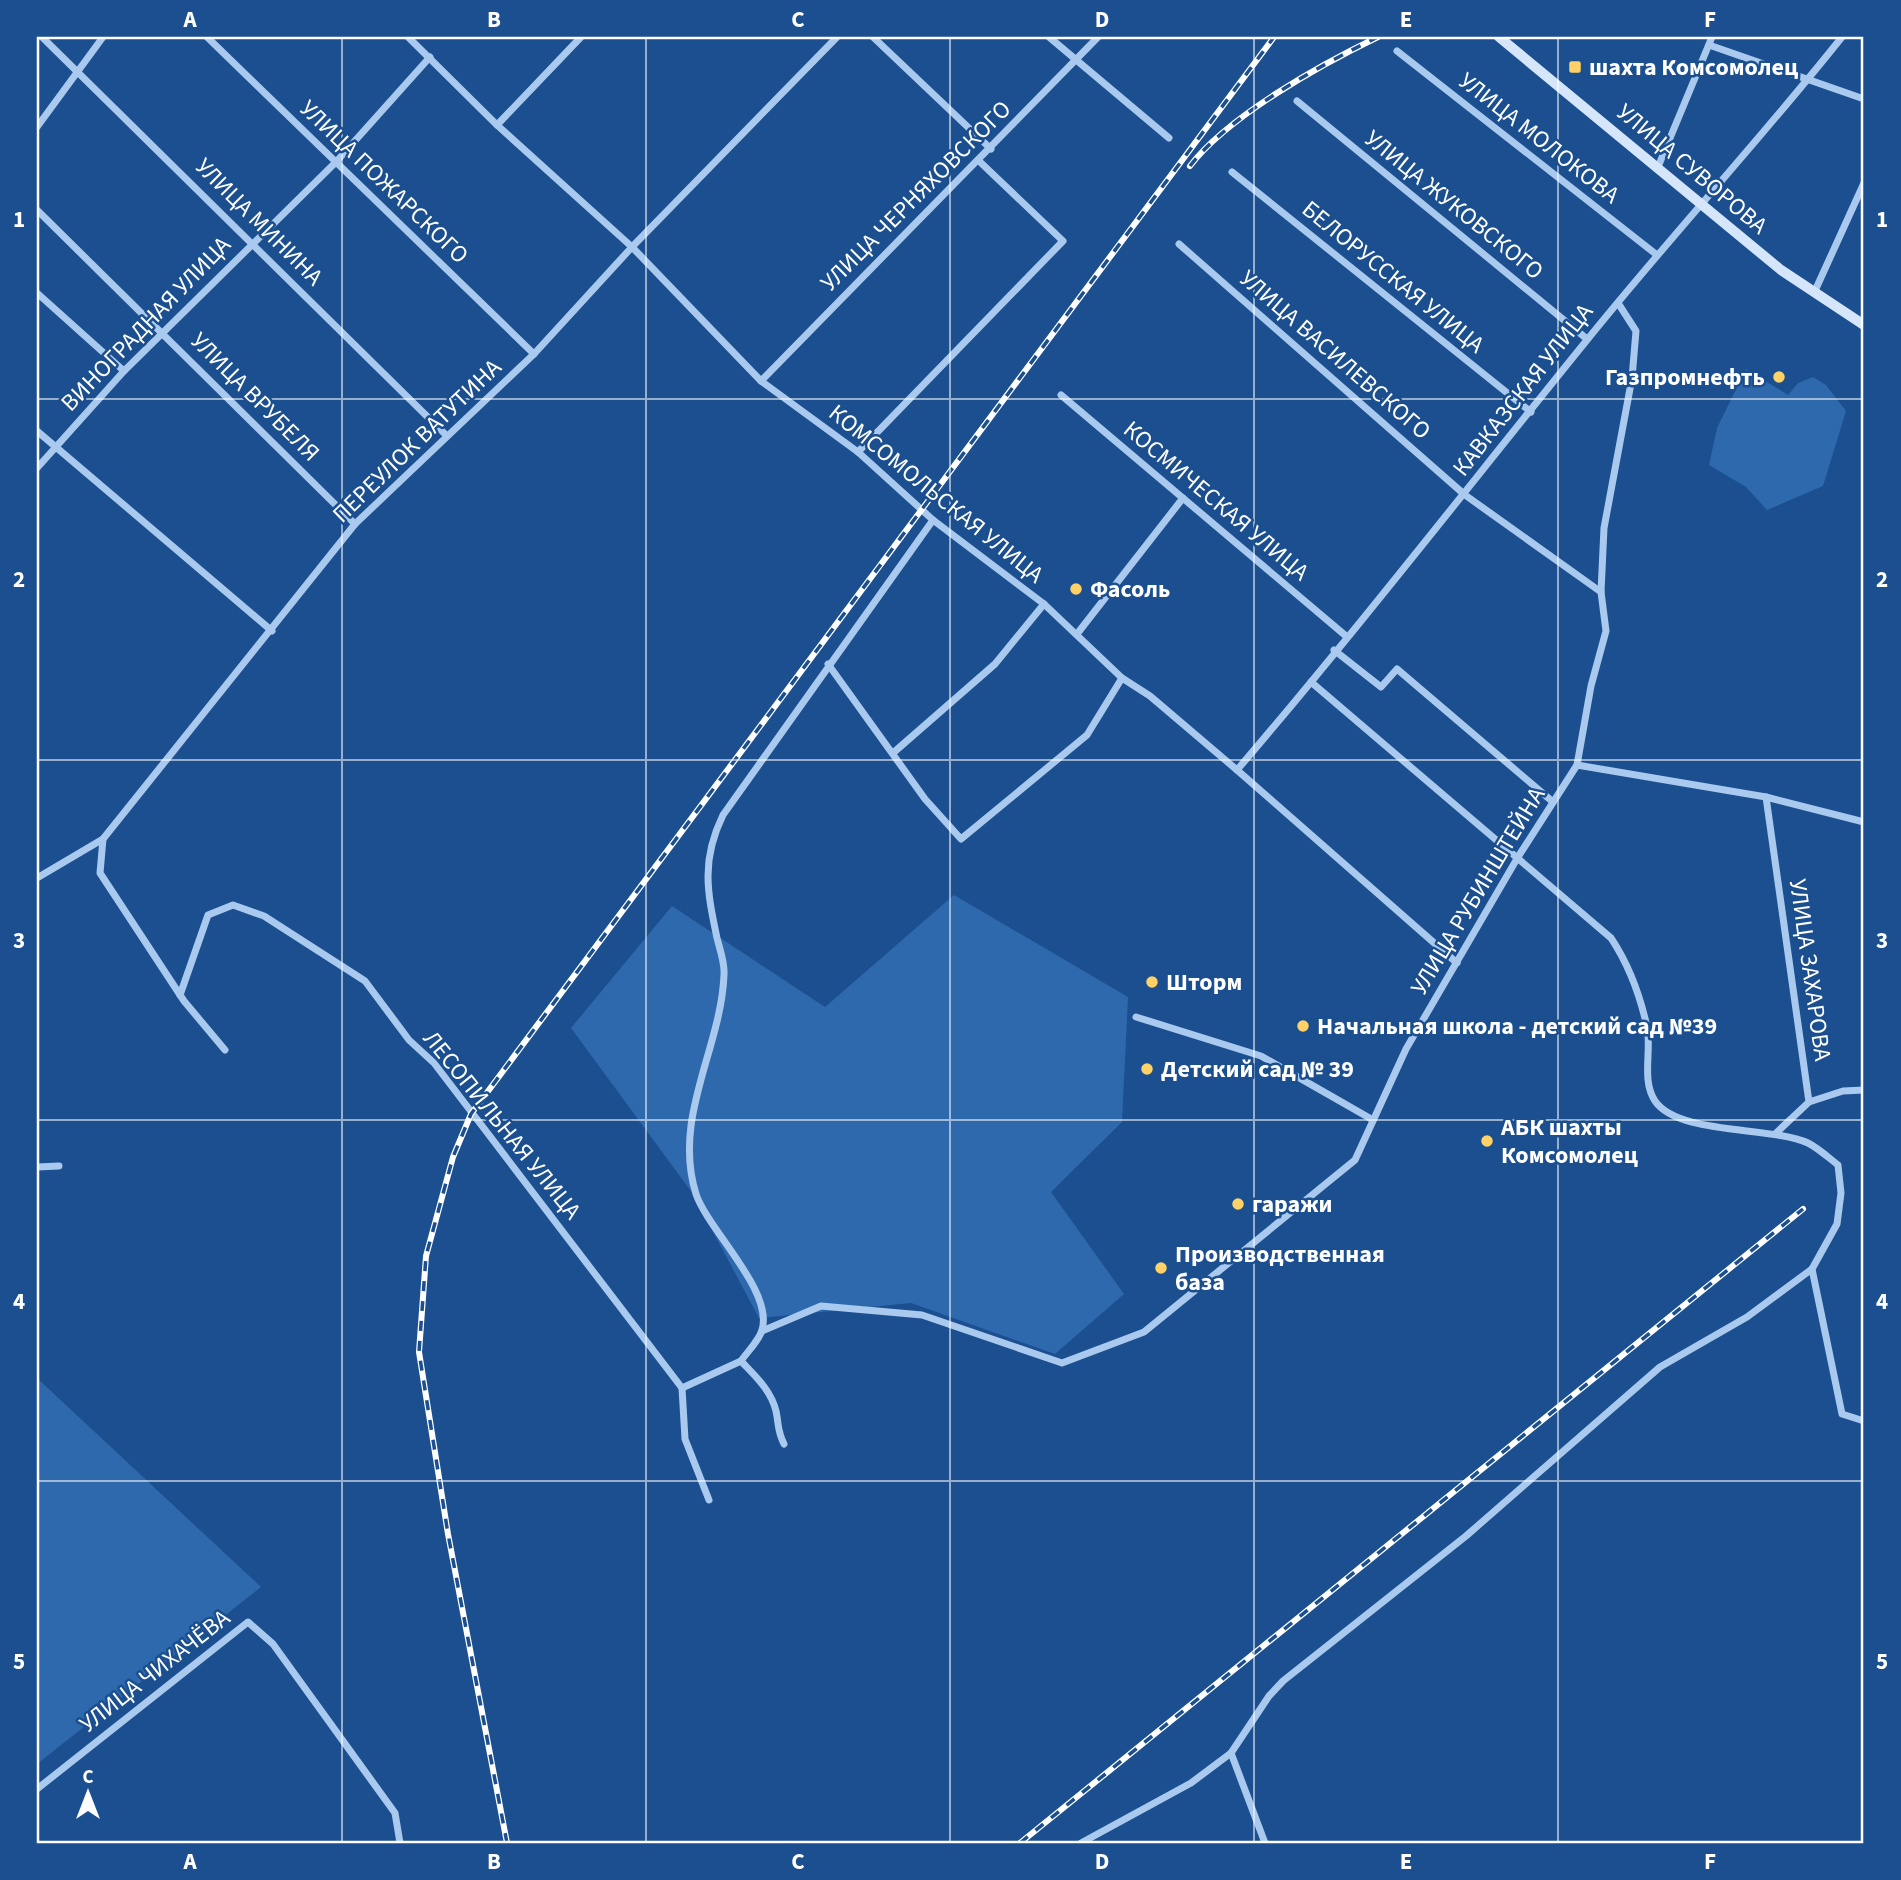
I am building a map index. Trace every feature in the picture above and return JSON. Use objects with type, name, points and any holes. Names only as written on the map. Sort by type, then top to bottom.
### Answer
[{"type":"street","name":"УЛИЦА МИНИНА","points":[[42,37],[447,436]]},
{"type":"street","points":[[37,127],[103,37]]},
{"type":"street","name":"УЛИЦА ПОЖАРСКОГО","points":[[207,37],[534,354]]},
{"type":"street","name":"КОМСОМОЛЬСКАЯ УЛИЦА","points":[[408,37],[497,125],[632,247],[761,382],[858,452],[933,520],[1044,604],[1122,678],[1150,696],[1457,962]]},
{"type":"street","points":[[497,125],[580,37]]},
{"type":"street","name":"ПЕРЕУЛОК ВАТУТИНА","points":[[37,878],[103,839],[355,524],[534,354],[632,247],[837,37]]},
{"type":"street","points":[[873,37],[991,149]]},
{"type":"street","points":[[1049,37],[1169,138]]},
{"type":"street","name":"УЛИЦА ЧЕРНЯХОВСКОГО","points":[[761,382],[1098,37]]},
{"type":"street","name":"УЛИЦА СУВОРОВА","points":[[1499,37],[1701,204],[1814,293],[1864,325]]},
{"type":"street","points":[[1658,167],[1712,37]]},
{"type":"street","name":"КАВКАЗСКАЯ УЛИЦА","points":[[1237,770],[1465,495],[1587,339],[1842,37]]},
{"type":"street","points":[[1709,45],[1864,99]]},
{"type":"street","name":"УЛИЦА МОЛОКОВА","points":[[1397,51],[1657,256]]},
{"type":"street","name":"ВИНОГРАДНАЯ УЛИЦА","points":[[37,468],[124,371],[336,162],[430,57]]},
{"type":"street","name":"УЛИЦА ЖУКОВСКОГО","points":[[1297,101],[1587,339]]},
{"type":"street","points":[[858,452],[1063,241],[979,161]]},
{"type":"street","name":"БЕЛОРУССКАЯ УЛИЦА","points":[[1232,172],[1531,412]]},
{"type":"street","points":[[1814,293],[1864,183]]},
{"type":"street","name":"УЛИЦА ВРУБЕЛЯ","points":[[37,210],[355,524]]},
{"type":"street","name":"УЛИЦА ВАСИЛЕВСКОГО","points":[[1179,244],[1465,495],[1601,592]]},
{"type":"street","points":[[37,293],[124,371]]},
{"type":"street","name":"УЛИЦА РУБИНШТЕЙНА","points":[[762,1331],[821,1306],[922,1315],[1062,1363],[1144,1332],[1355,1160],[1406,1049],[1518,857],[1577,765],[1591,686],[1606,631],[1601,592],[1604,528],[1632,378],[1636,331],[1618,303]]},
{"type":"street","name":"КОСМИЧЕСКАЯ УЛИЦА","points":[[1061,395],[1346,636]]},
{"type":"street","points":[[37,431],[272,631]]},
{"type":"street","points":[[1077,634],[1183,498]]},
{"type":"street","points":[[709,1500],[685,1439],[682,1388],[741,1361],[762,1331],[763,1318],[758,1297],[696,1195],[688,1149],[697,1085],[725,973],[706,871],[712,837],[723,815],[828,664],[933,520]]},
{"type":"street","points":[[893,753],[995,664],[1044,604]]},
{"type":"street","points":[[1334,650],[1381,687],[1397,669],[1553,802]]},
{"type":"street","points":[[828,664],[925,799],[961,839],[1087,735],[1122,678]]},
{"type":"street","points":[[1081,1843],[1191,1783],[1231,1753],[1269,1696],[1283,1681],[1466,1536],[1660,1367],[1747,1317],[1812,1269],[1837,1224],[1842,1193],[1838,1165],[1809,1143],[1775,1134],[1687,1120],[1662,1109],[1650,1092],[1647,1028],[1628,963],[1611,938],[1311,681]]},
{"type":"street","points":[[1577,765],[1766,797],[1864,822]]},
{"type":"street","name":"УЛИЦА ЗАХАРОВА","points":[[1766,797],[1809,1102]]},
{"type":"street","points":[[103,839],[100,873],[180,995],[225,1050]]},
{"type":"street","name":"ЛЕСОПИЛЬНАЯ УЛИЦА","points":[[180,995],[208,915],[233,905],[264,916],[365,981],[409,1040],[434,1063],[682,1388]]},
{"type":"street","points":[[1136,1017],[1261,1056],[1373,1120]]},
{"type":"street","points":[[1775,1134],[1809,1102],[1843,1091],[1864,1090]]},
{"type":"street","points":[[37,1167],[59,1166]]},
{"type":"street","points":[[1812,1269],[1842,1414],[1864,1421]]},
{"type":"street","points":[[741,1361],[766,1387],[776,1412],[776,1429],[784,1444]]},
{"type":"street","name":"УЛИЦА ЧИХАЧЁВА","points":[[37,1788],[248,1622],[273,1644],[395,1812],[400,1843]]},
{"type":"street","points":[[1231,1753],[1265,1843]]},
{"type":"shaded area","points":[[1746,369],[1788,395],[1798,383],[1813,377],[1826,385],[1846,411],[1823,486],[1767,510],[1746,487],[1709,465],[1717,428]]},
{"type":"shaded area","points":[[954,895],[1128,997],[1122,1122],[1051,1192],[1124,1294],[1055,1354],[911,1303],[759,1318],[693,1194],[571,1028],[672,906],[825,1007]]},
{"type":"shaded area","points":[[37,1378],[261,1587],[37,1764]]},
{"type":"railway","points":[[507,1843],[448,1534],[419,1352],[426,1256],[453,1157],[471,1114],[1274,37]]},
{"type":"railway","points":[[1190,166],[1207,147],[1251,110],[1304,76],[1378,37]]},
{"type":"railway","points":[[1020,1843],[1803,1209]]},
{"type":"place","name":"шахта Комсомолец","points":[[1575,67]]},
{"type":"place","name":"Газпромнефть","points":[[1779,377]]},
{"type":"place","name":"Фасоль","points":[[1076,589]]},
{"type":"place","name":"Шторм","points":[[1152,982]]},
{"type":"place","name":"Начальная школа - детский сад №39","points":[[1303,1026]]},
{"type":"place","name":"Детский сад № 39","points":[[1147,1069]]},
{"type":"place","name":"АБК шахты Комсомолец","points":[[1487,1141]]},
{"type":"place","name":"гаражи","points":[[1238,1204]]},
{"type":"place","name":"Производственная база","points":[[1161,1268]]}]
